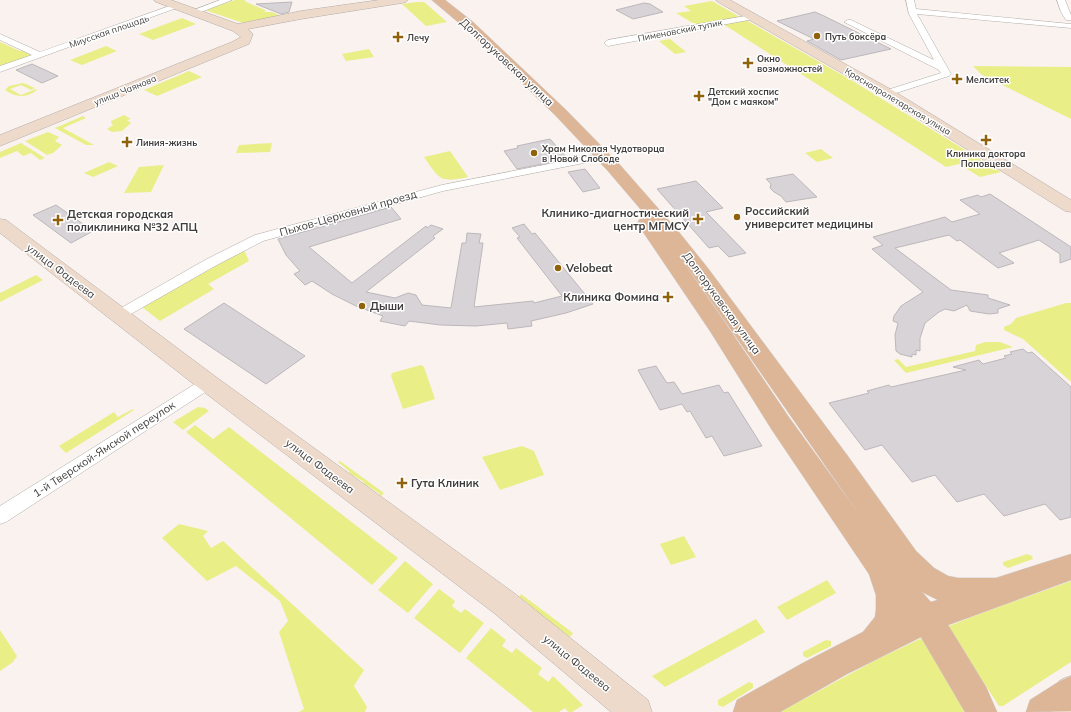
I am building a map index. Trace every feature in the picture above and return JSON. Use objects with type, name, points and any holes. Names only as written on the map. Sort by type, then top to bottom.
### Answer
[{"type":"main road","name":"Долгоруковская улица","points":[[430,0],[490,53],[595,158],[634,207],[681,259]]},
{"type":"main road","name":"Долгоруковская улица","points":[[438,0],[469,25],[588,140],[633,189],[681,259],[717,326],[792,420],[893,563],[944,588],[958,592],[996,592]]},
{"type":"main road","name":"Долгоруковская улица","points":[[874,643],[887,625],[892,610],[888,584],[893,563]]},
{"type":"main road","points":[[893,563],[893,582],[927,619],[980,707]]},
{"type":"main road","points":[[749,712],[815,673],[874,643],[927,619],[996,592],[1071,567]]},
{"type":"main road","points":[[1042,712],[1071,692]]},
{"type":"street","points":[[160,0],[242,32],[248,25],[300,15],[402,0]]},
{"type":"street","points":[[193,12],[228,0]]},
{"type":"street","name":"Краснопролетарская улица","points":[[722,0],[887,93],[1071,207]]},
{"type":"street","points":[[887,93],[944,75],[946,73],[942,68],[910,0]]},
{"type":"street","points":[[915,11],[1014,21],[1070,21],[1061,0]]},
{"type":"street","name":"Миусская площадь","points":[[0,69],[178,6]]},
{"type":"street","name":"Пименовский тупик","points":[[608,44],[751,17]]},
{"type":"street","points":[[848,22],[942,68]]},
{"type":"street","name":"улица Чаянова","points":[[0,141],[245,41],[242,32]]},
{"type":"street","points":[[0,37],[39,55]]},
{"type":"street","name":"Пыхов-Церковный проезд","points":[[119,315],[222,257],[252,241],[264,237],[427,191],[595,158]]},
{"type":"street","name":"улица Фадеева","points":[[0,224],[208,383],[504,603],[636,712]]},
{"type":"street","name":"1-й Тверской-Ямской переулок","points":[[0,516],[208,383]]},
{"type":"street","points":[[1068,712],[1066,702],[1067,696],[1071,692]]},
{"type":"green space","points":[[235,0],[246,0],[244,1],[265,10],[265,12],[272,12],[281,16],[243,23],[205,10]]},
{"type":"green space","points":[[712,1],[740,17],[696,25],[676,13],[691,11],[684,6]]},
{"type":"green space","points":[[424,2],[447,22],[426,26],[402,4]]},
{"type":"green space","points":[[182,18],[196,24],[153,40],[139,34]]},
{"type":"green space","points":[[746,20],[851,80],[1001,172],[980,177],[959,164],[946,167],[723,24]]},
{"type":"green space","points":[[670,39],[686,52],[675,54],[659,41]]},
{"type":"green space","points":[[0,42],[20,51],[24,51],[31,55],[0,67]]},
{"type":"green space","points":[[106,46],[117,51],[82,65],[70,60]]},
{"type":"green space","points":[[369,49],[374,57],[346,61],[342,54]]},
{"type":"green space","points":[[973,66],[1071,67],[1071,119],[982,75]]},
{"type":"green space","points":[[189,71],[202,77],[157,96],[144,90]]},
{"type":"green space","points":[[23,83],[35,88],[31,90],[21,85],[10,89],[21,95],[36,89],[37,90],[29,95],[21,96],[5,90],[9,86]]},
{"type":"green space","points":[[124,115],[131,119],[127,120],[131,123],[122,131],[112,132],[107,129],[113,125],[111,121]]},
{"type":"green space","points":[[83,116],[86,118],[63,128],[94,145],[86,145],[55,128]]},
{"type":"green space","points":[[48,132],[59,137],[55,141],[62,145],[53,153],[47,155],[25,141]]},
{"type":"green space","points":[[21,143],[45,158],[40,160],[31,153],[23,156],[17,151],[0,158],[0,152]]},
{"type":"green space","points":[[272,143],[270,152],[236,153],[239,145]]},
{"type":"green space","points":[[821,149],[833,158],[817,162],[805,153]]},
{"type":"green space","points":[[450,151],[468,177],[452,180],[442,178],[434,171],[424,157]]},
{"type":"green space","points":[[109,162],[118,166],[93,177],[84,173]]},
{"type":"green space","points":[[164,165],[151,192],[124,193],[139,167]]},
{"type":"green space","points":[[244,250],[249,261],[208,284],[214,289],[160,321],[142,307]]},
{"type":"green space","points":[[36,275],[43,280],[0,302],[0,293]]},
{"type":"green space","points":[[1066,303],[1071,303],[1071,382],[1023,339],[1004,330],[1004,327],[1011,324],[1016,318]]},
{"type":"green space","points":[[985,342],[1000,342],[1013,347],[906,373],[894,360],[898,359],[906,367],[975,351],[976,345]]},
{"type":"green space","points":[[421,365],[424,367],[435,399],[403,409],[391,376],[392,373]]},
{"type":"green space","points":[[198,407],[205,408],[209,411],[183,430],[173,422]]},
{"type":"green space","points":[[133,409],[134,410],[66,453],[59,446],[114,412],[118,417]]},
{"type":"green space","points":[[195,425],[213,439],[229,427],[398,558],[372,585],[186,432]]},
{"type":"green space","points":[[522,446],[534,451],[544,475],[500,490],[482,457]]},
{"type":"green space","points":[[340,461],[384,493],[381,496],[379,495],[380,494],[363,483],[364,482],[349,473],[350,472],[338,462]]},
{"type":"green space","points":[[179,524],[208,531],[203,536],[211,548],[223,541],[364,670],[354,686],[367,707],[365,712],[299,712],[304,709],[279,632],[288,621],[280,601],[236,566],[207,581],[162,538]]},
{"type":"green space","points":[[684,536],[696,557],[671,565],[660,544]]},
{"type":"green space","points":[[1027,554],[1032,556],[1033,559],[1008,568],[1003,565],[1003,562]]},
{"type":"green space","points":[[405,561],[433,584],[408,613],[378,590]]},
{"type":"green space","points":[[827,580],[836,593],[787,620],[777,607]]},
{"type":"green space","points":[[1071,581],[1071,662],[1003,706],[999,706],[949,629],[949,626]]},
{"type":"green space","points":[[439,589],[455,601],[452,606],[461,613],[465,609],[484,623],[460,653],[414,618]]},
{"type":"green space","points":[[521,594],[573,633],[570,637],[527,605],[528,603],[519,597]]},
{"type":"green space","points":[[756,619],[765,632],[665,687],[652,676]]},
{"type":"green space","points":[[491,628],[506,640],[502,646],[512,653],[516,648],[542,668],[538,674],[548,682],[553,676],[583,705],[572,712],[568,712],[565,708],[559,712],[533,712],[466,658]]},
{"type":"green space","points":[[0,630],[17,656],[13,662],[0,671]]},
{"type":"green space","points":[[922,638],[961,704],[964,712],[780,712],[876,660]]},
{"type":"green space","points":[[826,640],[831,641],[831,646],[807,658],[803,656],[803,652]]},
{"type":"green space","points":[[749,682],[753,684],[753,688],[723,707],[718,705],[718,700]]},
{"type":"building","points":[[292,2],[289,12],[281,14],[256,4]]},
{"type":"building","points":[[644,3],[650,4],[663,12],[633,19],[616,10]]},
{"type":"building","points":[[815,12],[891,49],[841,60],[807,41],[814,39],[777,21]]},
{"type":"building","points":[[32,64],[58,76],[42,83],[16,70]]},
{"type":"building","name":"Храм Николая Чудотворца в Новой Слободе","points":[[550,139],[568,159],[517,169],[504,151],[518,148],[517,146]]},
{"type":"building","points":[[585,169],[600,188],[583,192],[568,172]]},
{"type":"building","points":[[793,174],[817,197],[786,202],[781,196],[770,188],[771,184],[766,179]]},
{"type":"building","name":"Клинико-диагностический центр МГМСУ","points":[[696,181],[723,208],[706,212],[746,253],[729,257],[718,246],[709,248],[657,189]]},
{"type":"building","points":[[990,194],[1071,247],[1071,259],[1060,263],[1060,254],[1039,240],[999,253],[1014,263],[998,268],[960,240],[957,241],[949,235],[895,248],[951,290],[988,295],[988,298],[1010,305],[998,309],[998,313],[989,314],[970,311],[967,305],[954,311],[945,309],[925,323],[920,338],[920,351],[916,350],[916,355],[912,354],[912,357],[900,354],[896,351],[895,335],[898,323],[893,321],[894,316],[901,306],[923,292],[872,249],[883,245],[873,237],[945,217],[952,222],[980,214],[960,200],[978,195],[981,197]]},
{"type":"building","name":"Детская городская поликлиника №32 АПЦ","points":[[56,205],[93,231],[71,243],[33,215]]},
{"type":"building","points":[[391,207],[401,219],[309,247],[352,283],[426,226],[427,228],[431,225],[443,229],[433,236],[435,238],[366,292],[395,298],[408,293],[416,295],[422,305],[451,308],[462,243],[466,243],[467,233],[481,234],[479,243],[483,243],[474,307],[533,301],[534,303],[562,296],[517,238],[520,237],[512,228],[524,224],[532,234],[535,233],[593,304],[566,313],[531,321],[532,326],[508,329],[507,323],[476,326],[440,325],[409,321],[405,326],[380,321],[383,316],[356,306],[332,294],[312,281],[305,285],[294,274],[300,271],[286,255],[278,239]]},
{"type":"building","points":[[224,303],[305,356],[266,384],[184,329]]},
{"type":"building","points":[[1023,349],[1028,353],[1032,352],[1071,387],[1071,517],[1060,520],[1045,504],[1004,516],[984,494],[957,502],[935,475],[912,482],[882,445],[865,450],[829,403],[869,393],[867,391],[889,385],[891,387],[966,370],[953,367],[979,360],[983,364],[1006,358],[1004,356],[1012,354],[1010,352]]},
{"type":"building","points":[[656,366],[667,383],[674,382],[682,394],[719,385],[724,393],[728,392],[762,446],[724,456],[712,436],[706,438],[690,411],[687,412],[682,404],[660,410],[638,370]]},
{"type":"place","name":"Путь боксёра","points":[[817,36]]},
{"type":"place","name":"Лечу","points":[[398,37]]},
{"type":"place","name":"Окно возможностей","points":[[748,63]]},
{"type":"place","name":"Мелситек","points":[[957,79]]},
{"type":"place","name":"Детский хоспис \"Дом с маяком\"","points":[[699,96]]},
{"type":"place","name":"Клиника доктора Поповцева","points":[[986,140]]},
{"type":"place","name":"Линия-жизнь","points":[[127,142]]},
{"type":"place","name":"Храм Николая Чудотворца в Новой Слободе","points":[[534,153]]},
{"type":"place","name":"Российский университет медицины","points":[[737,217]]},
{"type":"place","name":"Клинико-диагностический центр МГМСУ","points":[[698,219]]},
{"type":"place","name":"Детская городская поликлиника №32 АПЦ","points":[[58,220]]},
{"type":"place","name":"Velobeat","points":[[558,268]]},
{"type":"place","name":"Клиника Фомина","points":[[668,297]]},
{"type":"place","name":"Дыши","points":[[362,306]]},
{"type":"place","name":"Гута Клиник","points":[[402,483]]}]
